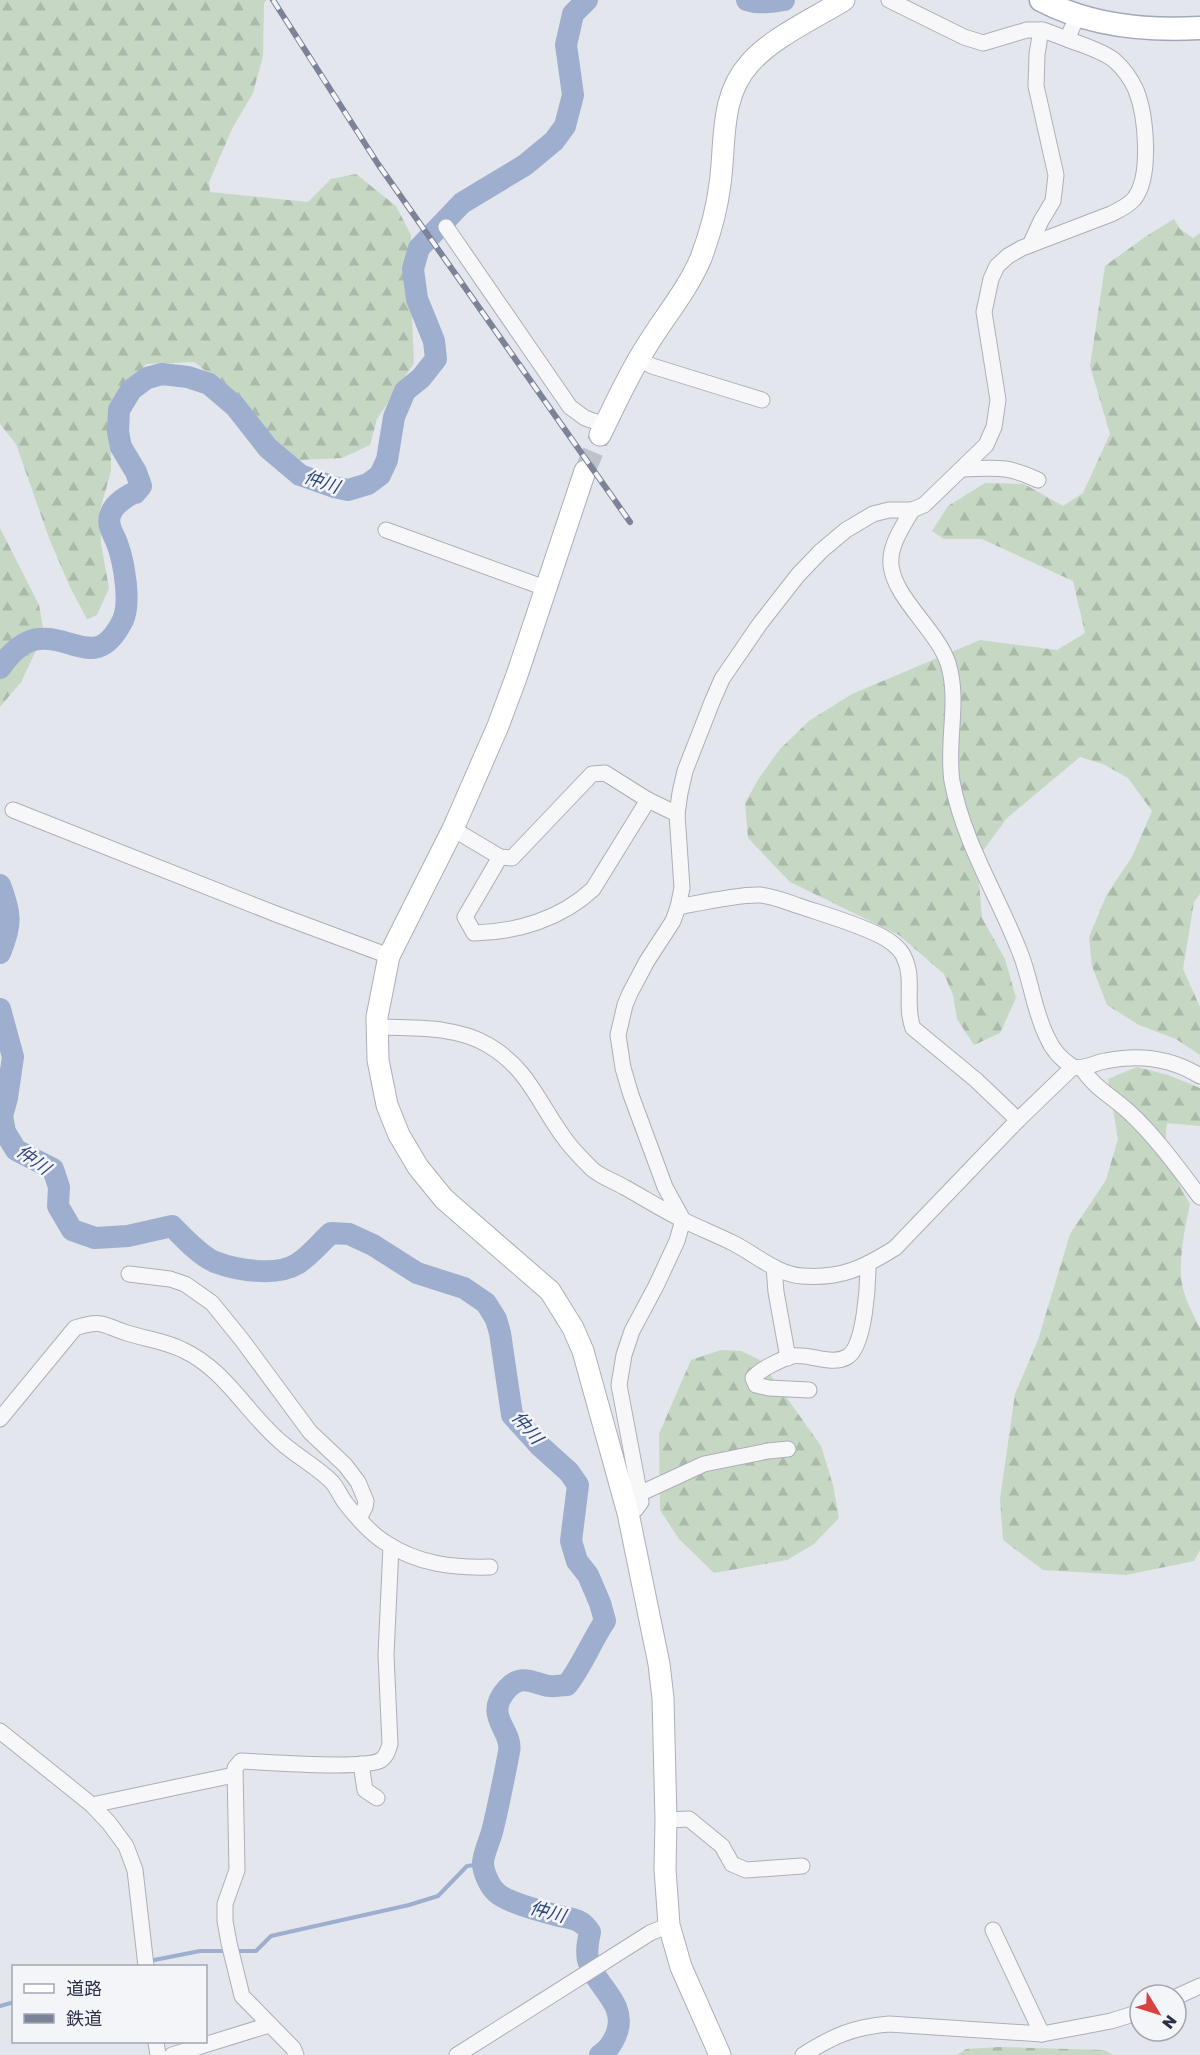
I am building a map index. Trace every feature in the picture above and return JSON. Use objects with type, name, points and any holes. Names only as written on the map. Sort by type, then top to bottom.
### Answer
[{"type":"main road","points":[[1041,0],[1080,7],[1142,28],[1200,28]]},
{"type":"street","points":[[446,227],[570,407],[602,430],[638,359],[690,280],[711,231],[720,184],[726,113],[734,88],[751,62],[774,43],[844,0]]},
{"type":"street","points":[[628,1513],[639,1506],[639,1494],[619,1385],[624,1355],[632,1331],[677,1241],[683,1220],[665,1186],[632,1095],[623,1068],[618,1035],[630,993],[647,961],[674,921],[678,908],[682,888],[677,814],[685,771],[722,679],[798,575],[846,530],[881,512],[912,510],[930,501],[986,445],[997,418],[997,388],[988,348],[984,312],[990,279],[1003,260],[1030,245],[1121,209],[1136,197],[1142,181],[1145,159],[1144,122],[1136,90],[1114,60],[1102,53],[1041,30],[1027,30],[983,43],[964,37],[889,0]]},
{"type":"street","points":[[1067,39],[1080,7]]},
{"type":"street","points":[[1030,245],[1053,201],[1056,190],[1056,176],[1036,86],[1037,54],[1041,30]]},
{"type":"street","points":[[638,359],[652,366],[762,400]]},
{"type":"street","points":[[963,469],[1002,467],[1020,471],[1038,480]]},
{"type":"street","points":[[585,471],[498,726],[453,829],[388,956],[377,1027],[378,1060],[387,1105],[399,1135],[418,1167],[444,1199],[550,1291],[573,1328],[583,1351],[628,1513],[659,1664],[663,1698],[665,1869],[669,1925],[681,1967],[720,2055]]},
{"type":"street","points":[[912,510],[894,543],[891,564],[896,581],[935,639],[947,663],[952,699],[950,758],[961,819],[1020,953],[1047,1038],[1060,1057],[1078,1068],[1100,1090],[1128,1111],[1200,1197]]},
{"type":"street","points":[[386,530],[545,588]]},
{"type":"street","points":[[453,829],[500,857],[512,858],[592,774],[606,773],[648,800],[677,814]]},
{"type":"street","points":[[500,857],[465,917],[474,933],[497,932],[527,925],[566,911],[583,899],[593,889],[648,800]]},
{"type":"street","points":[[13,810],[388,956]]},
{"type":"street","points":[[678,908],[696,903],[760,895],[829,916],[882,936],[903,956],[909,970],[908,1004],[909,1018],[913,1028],[976,1080],[1018,1120]]},
{"type":"street","points":[[377,1027],[420,1028],[450,1032],[469,1036],[486,1044],[514,1064],[530,1082],[565,1140],[594,1171],[774,1267],[799,1276],[822,1277],[851,1272],[895,1248],[1018,1120],[1078,1068],[1103,1061],[1139,1058],[1175,1064],[1200,1076]]},
{"type":"street","points":[[809,1390],[769,1388],[756,1385],[753,1378],[776,1362],[794,1356],[829,1359],[843,1358],[853,1353],[861,1330],[868,1283],[868,1264]]},
{"type":"street","points":[[774,1267],[776,1292],[788,1358]]},
{"type":"street","points":[[129,1274],[170,1278],[185,1284],[212,1303],[310,1432],[345,1465],[358,1482],[366,1501],[359,1519]]},
{"type":"street","points":[[1,1415],[75,1328],[87,1324],[104,1323],[185,1351],[208,1366],[224,1380],[282,1443],[319,1470],[333,1484],[346,1504],[370,1531],[391,1546],[433,1564],[490,1567]]},
{"type":"street","points":[[639,1494],[704,1464],[788,1449]]},
{"type":"street","points":[[296,2055],[293,2048],[242,1996],[225,1921],[225,1904],[237,1870],[235,1768],[241,1761],[362,1764],[384,1758],[390,1744],[386,1655],[391,1546]]},
{"type":"street","points":[[0,1731],[92,1805],[120,1835],[132,1858],[146,1965]]},
{"type":"street","points":[[362,1764],[365,1790],[377,1798]]},
{"type":"street","points":[[92,1805],[234,1775]]},
{"type":"street","points":[[666,1820],[689,1819],[722,1846],[732,1864],[739,1868],[746,1870],[802,1866]]},
{"type":"street","points":[[457,2055],[650,1933],[669,1925]]},
{"type":"street","points":[[993,1930],[1042,2034]]},
{"type":"street","points":[[803,2055],[836,2036],[864,2026],[889,2024],[1042,2034],[1128,2016]]},
{"type":"street","points":[[172,2055],[269,2025]]},
{"type":"green space","points":[[0,0],[267,0],[264,3],[263,56],[253,93],[232,129],[209,182],[210,192],[308,202],[331,179],[356,174],[396,206],[411,235],[410,275],[414,363],[377,419],[370,445],[342,458],[297,460],[270,445],[239,397],[194,362],[146,364],[111,408],[111,471],[100,510],[101,544],[109,588],[97,615],[87,619],[49,538],[16,444],[0,424]]},
{"type":"green space","points":[[1174,219],[1180,229],[1193,238],[1200,233],[1200,894],[1194,902],[1183,969],[1200,1007],[1200,1055],[1176,1039],[1139,1025],[1107,1005],[1092,966],[1089,937],[1107,894],[1132,857],[1152,811],[1128,778],[1103,764],[1080,757],[1007,818],[977,859],[982,918],[1005,959],[1016,998],[1000,1033],[974,1045],[957,1019],[953,995],[944,974],[899,935],[790,882],[748,838],[745,803],[759,778],[780,749],[809,721],[852,694],[980,640],[1057,650],[1085,633],[1073,581],[982,539],[944,539],[932,531],[948,506],[985,483],[1024,484],[1063,506],[1083,493],[1110,434],[1090,366],[1105,266]]},
{"type":"green space","points":[[0,528],[39,605],[44,634],[21,682],[0,707]]},
{"type":"green space","points":[[1137,1067],[1168,1075],[1200,1088],[1200,1126],[1167,1123],[1166,1146],[1171,1166],[1190,1204],[1183,1244],[1181,1275],[1185,1296],[1200,1328],[1200,1550],[1194,1561],[1126,1575],[1043,1570],[1003,1540],[1000,1499],[1015,1394],[1038,1340],[1070,1234],[1106,1180],[1118,1139],[1108,1079]]},
{"type":"green space","points":[[721,1350],[741,1351],[760,1360],[821,1446],[833,1485],[839,1518],[814,1544],[787,1560],[714,1573],[679,1539],[660,1510],[659,1434],[691,1360]]},
{"type":"green space","points":[[1000,2047],[1104,2050],[1113,2055],[957,2055],[966,2049]]},
{"type":"waterway","name":"仲川","points":[[0,668],[17,649],[34,640],[52,639],[85,648],[95,648],[114,635],[123,620],[126,582],[120,551],[110,525],[110,517],[118,503],[135,493],[141,486],[136,472],[121,447],[118,432],[119,410],[131,390],[147,378],[162,374],[188,377],[209,384],[235,406],[268,448],[300,475],[348,490],[368,484],[380,475],[387,460],[394,417],[405,391],[421,378],[436,359],[434,341],[417,299],[413,269],[419,248],[462,203],[525,165],[554,141],[565,126],[573,95],[566,45],[573,14],[587,0]]},
{"type":"waterway","name":"仲川","points":[[747,0],[761,2],[784,0]]},
{"type":"waterway","name":"仲川","points":[[0,885],[9,919],[7,934],[0,953]]},
{"type":"waterway","name":"仲川","points":[[0,1009],[13,1057],[2,1116],[5,1132],[16,1150],[53,1169],[59,1187],[58,1206],[72,1230],[95,1238],[128,1236],[172,1226],[209,1259],[234,1268],[256,1271],[288,1268],[310,1254],[331,1233],[349,1234],[373,1245],[417,1273],[464,1288],[486,1303],[496,1319],[512,1415],[539,1445],[569,1472],[578,1485],[571,1541],[577,1561],[588,1575],[600,1603],[605,1621],[567,1685],[551,1686],[532,1681],[517,1681],[500,1699],[497,1708],[498,1715],[507,1737],[509,1752],[483,1867],[489,1883],[501,1896],[525,1906],[577,1920],[584,1924],[590,1932],[588,1960],[614,2003],[619,2022],[612,2042],[600,2055]]},
{"type":"waterway","points":[[235,1951],[256,1951],[271,1936],[409,1905],[438,1896],[467,1866],[483,1864]]},
{"type":"waterway","points":[[149,1961],[200,1951],[228,1951]]},
{"type":"waterway","points":[[0,2006],[12,2003]]},
{"type":"tunnel","points":[[585,471],[600,435]]},
{"type":"railway","points":[[273,0],[378,164],[630,522]]}]
